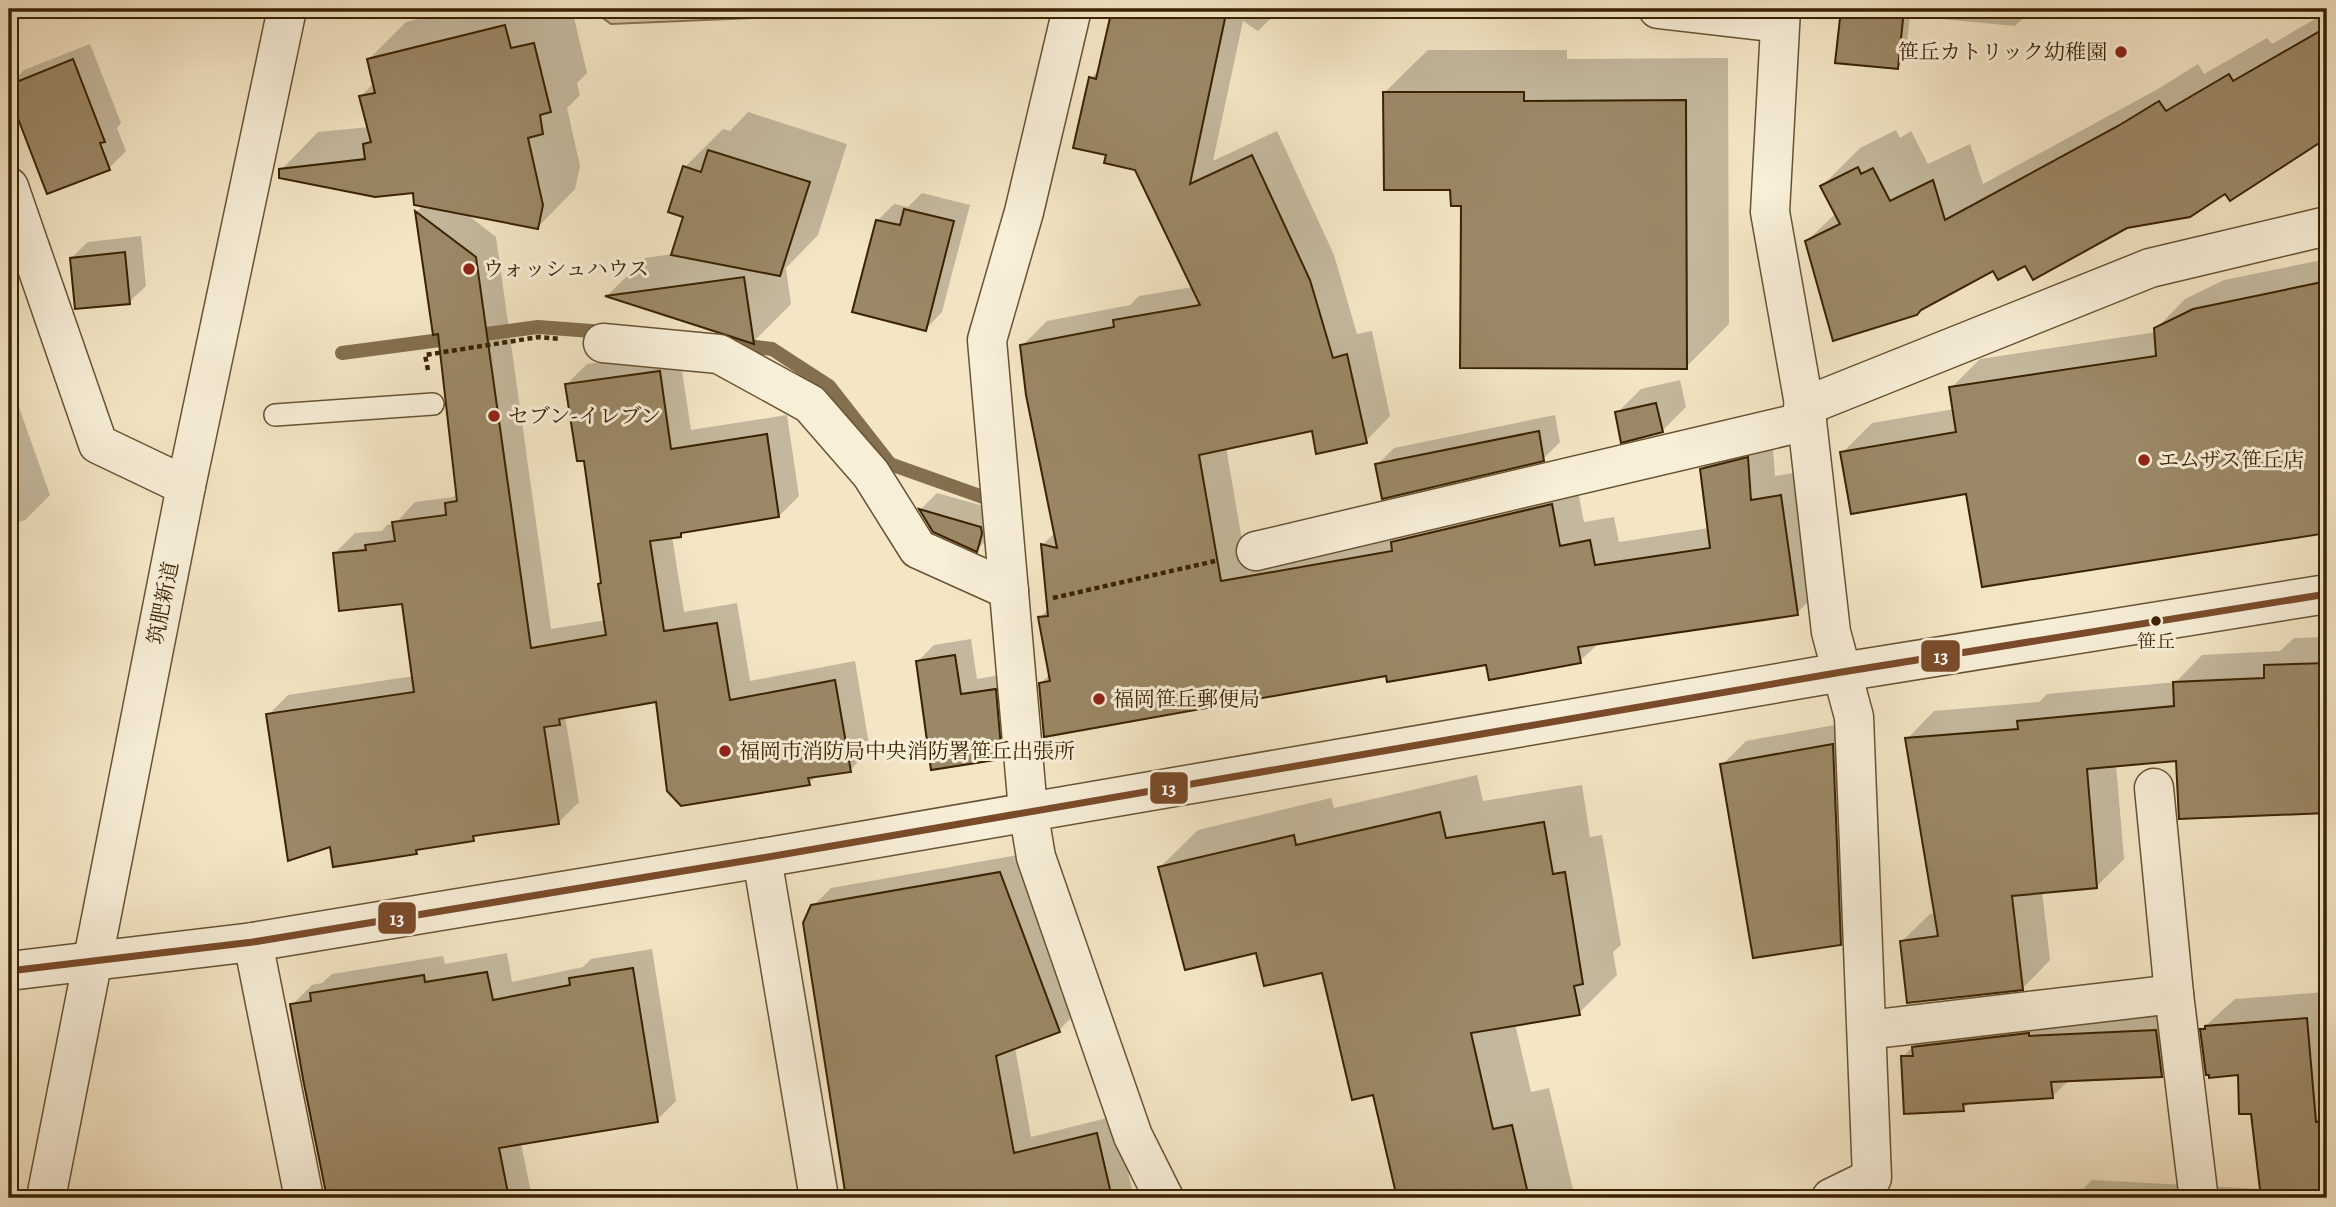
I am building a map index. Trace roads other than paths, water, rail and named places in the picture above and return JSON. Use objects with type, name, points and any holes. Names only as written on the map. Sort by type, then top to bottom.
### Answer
[{"type":"street","name":"筑肥新道","points":[[46,1198],[186,486],[287,9]]},
{"type":"street","points":[[1072,9],[1024,212],[987,340],[1028,810],[1036,857],[1133,1136],[1164,1198]]},
{"type":"street","points":[[1658,9],[1780,16],[1770,212],[1805,414],[1831,632],[1854,717],[1872,1178],[1831,1198]]},
{"type":"street","points":[[9,187],[98,444],[186,486]]},
{"type":"street","points":[[1256,551],[1805,414],[2150,268],[2327,226]]},
{"type":"street","points":[[603,344],[719,354],[810,404],[871,474],[918,549],[1010,599]]},
{"type":"street","points":[[9,971],[253,942],[762,858],[1028,810],[1842,672],[2327,594]]},
{"type":"street","points":[[2154,788],[2174,994],[2198,1192]]},
{"type":"street","points":[[762,858],[819,1198]]},
{"type":"street","points":[[253,942],[304,1198]]},
{"type":"street","points":[[1867,1030],[2174,994]]},
{"type":"lane","points":[[275,415],[433,404]]},
{"type":"waterway","points":[[342,353],[538,327],[605,332]]},
{"type":"waterway","points":[[726,343],[772,349],[829,386],[890,464],[997,502]]},
{"type":"place","name":"笹丘カトリック幼稚園","points":[[2121,52]]},
{"type":"place","name":"ウォッシュハウス","points":[[469,269]]},
{"type":"place","name":"セブン-イレブン","points":[[494,416]]},
{"type":"place","name":"エムザス笹丘店","points":[[2144,460]]},
{"type":"place","name":"笹丘","points":[[2156,621]]},
{"type":"place","name":"福岡笹丘郵便局","points":[[1099,699]]},
{"type":"place","name":"福岡市消防局中央消防署笹丘出張所","points":[[725,751]]}]
